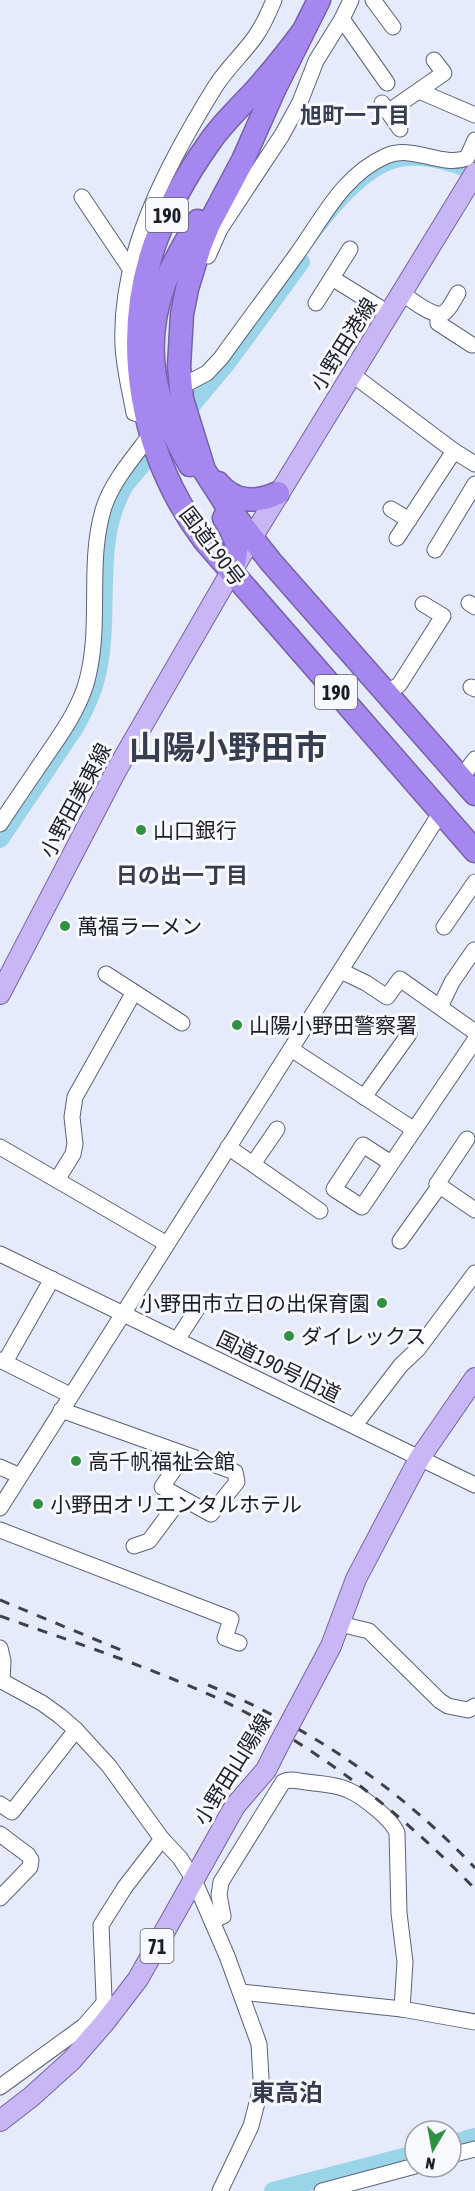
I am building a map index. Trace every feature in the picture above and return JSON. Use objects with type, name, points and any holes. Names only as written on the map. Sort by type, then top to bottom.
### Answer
[{"type":"highway","name":"国道190号","points":[[319,0],[274,90],[243,160],[209,224],[193,268],[182,314],[179,366],[184,410],[204,470],[253,539],[468,786]]},
{"type":"highway","name":"国道190号","points":[[302,33],[270,74],[210,142],[175,199],[155,243],[144,289],[139,327],[139,369],[167,479],[193,526],[475,851]]},
{"type":"highway","points":[[154,432],[156,380],[153,334],[165,282],[274,90]]},
{"type":"highway","points":[[154,432],[184,410]]},
{"type":"highway","points":[[184,410],[217,482],[225,491],[234,497],[252,500],[261,500],[278,493]]},
{"type":"highway","points":[[184,410],[196,476],[235,536],[237,552],[231,572]]},
{"type":"main road","name":"小野田港線","points":[[253,539],[278,493],[353,375],[473,177]]},
{"type":"main road","name":"小野田美東線","points":[[0,994],[7,967],[116,771],[231,572],[253,539]]},
{"type":"main road","name":"小野田山陽線","points":[[0,2121],[72,2060],[105,2013],[138,1979],[235,1806],[266,1770],[331,1646],[356,1579],[419,1459],[475,1378]]},
{"type":"street","points":[[0,824],[67,726],[86,685],[93,648],[98,530],[104,506],[119,476],[154,432],[134,413],[123,347],[123,322],[131,270],[143,228],[166,175],[216,86],[256,36],[274,0]]},
{"type":"street","points":[[184,410],[196,296],[210,249],[220,229],[282,135],[300,102],[316,61],[351,0]]},
{"type":"street","points":[[373,0],[393,27]]},
{"type":"street","points":[[342,19],[387,83]]},
{"type":"street","points":[[400,129],[385,107],[418,91],[444,74],[434,60]]},
{"type":"street","points":[[418,91],[475,115]]},
{"type":"street","points":[[184,410],[207,373],[345,186],[387,156],[398,153],[411,152],[442,159],[467,158],[475,140]]},
{"type":"street","points":[[82,197],[131,270]]},
{"type":"street","points":[[316,303],[350,249]]},
{"type":"street","points":[[332,278],[390,314]]},
{"type":"street","points":[[438,315],[445,312],[458,293]]},
{"type":"street","points":[[402,294],[438,315]]},
{"type":"street","points":[[438,315],[438,323],[472,345]]},
{"type":"street","points":[[353,375],[454,451],[475,464]]},
{"type":"street","points":[[397,538],[454,451]]},
{"type":"street","points":[[435,550],[475,484]]},
{"type":"street","points":[[391,509],[409,520]]},
{"type":"street","points":[[386,693],[399,685],[443,616],[423,604]]},
{"type":"street","points":[[468,786],[475,759]]},
{"type":"street","points":[[0,1508],[441,812]]},
{"type":"street","points":[[444,927],[475,882]]},
{"type":"street","points":[[440,1007],[452,982],[474,950]]},
{"type":"street","points":[[341,971],[366,983],[387,997],[400,979],[475,1032]]},
{"type":"street","points":[[106,974],[182,1023]]},
{"type":"street","points":[[57,1180],[73,1154],[75,1144],[72,1117],[75,1097],[134,993]]},
{"type":"street","points":[[364,1097],[409,1034]]},
{"type":"street","points":[[391,1163],[475,1040]]},
{"type":"street","points":[[291,1049],[413,1129]]},
{"type":"street","points":[[253,1164],[277,1130]]},
{"type":"street","points":[[400,1241],[438,1188],[437,1184],[467,1139]]},
{"type":"street","points":[[0,1147],[167,1244]]},
{"type":"street","points":[[228,1147],[320,1211]]},
{"type":"street","points":[[437,1184],[475,1210]]},
{"type":"street","name":"国道190号旧道","points":[[0,1254],[475,1485]]},
{"type":"street","points":[[355,1425],[402,1365],[418,1349],[475,1273]]},
{"type":"street","points":[[52,1279],[2,1361],[70,1395]]},
{"type":"street","points":[[177,1340],[197,1309]]},
{"type":"street","points":[[61,1410],[235,1472],[237,1482],[211,1514],[162,1487],[184,1455]]},
{"type":"street","points":[[0,1467],[20,1476]]},
{"type":"street","points":[[134,1546],[150,1540],[182,1498]]},
{"type":"street","points":[[0,1530],[231,1619],[225,1638],[239,1643]]},
{"type":"street","points":[[340,1623],[369,1630],[440,1701],[448,1706],[468,1710],[475,1706]]},
{"type":"street","points":[[0,1648],[3,1661],[1,1681],[42,1703],[76,1730],[129,1791],[162,1839],[180,1858],[194,1881],[241,1992],[258,2043],[261,2078],[251,2126],[220,2191]]},
{"type":"street","points":[[0,1804],[12,1812],[76,1730]]},
{"type":"street","points":[[212,1921],[223,1916],[219,1895],[221,1882],[283,1782],[299,1781],[348,1789],[391,1823],[397,1833],[399,1913],[405,1962],[402,2009]]},
{"type":"street","points":[[0,1898],[30,1867],[31,1860],[28,1855],[0,1834],[14,1814]]},
{"type":"street","points":[[0,2087],[105,2013],[101,1925],[125,1887],[162,1839]]},
{"type":"street","points":[[241,1992],[402,2009],[475,2022]]},
{"type":"street","points":[[322,2191],[403,2169]]},
{"type":"water","points":[[390,158],[475,167],[475,180],[424,166],[407,166],[390,170],[372,181],[339,212],[286,282],[347,191]]},
{"type":"waterway","points":[[0,839],[74,729],[92,693],[102,647],[105,552],[115,507],[125,485],[227,363],[301,262]]},
{"type":"waterway","points":[[463,2140],[475,2137]]},
{"type":"waterway","points":[[273,2191],[403,2157]]},
{"type":"railway","points":[[0,1600],[128,1653]]},
{"type":"railway","points":[[0,1616],[164,1675],[217,1698],[288,1736],[322,1758],[386,1807],[417,1833],[475,1889]]},
{"type":"railway","points":[[208,1685],[282,1720],[351,1762],[416,1812],[475,1868]]},
{"type":"place","name":"山口銀行","points":[[141,830]]},
{"type":"place","name":"萬福ラーメン","points":[[65,926]]},
{"type":"place","name":"山陽小野田警察署","points":[[237,1025]]},
{"type":"place","name":"小野田市立日の出保育園","points":[[382,1303]]},
{"type":"place","name":"ダイレックス","points":[[289,1336]]},
{"type":"place","name":"高千帆福祉会館","points":[[76,1461]]},
{"type":"place","name":"小野田オリエンタルホテル","points":[[38,1504]]},
{"type":"district","name":"旭町一丁目","points":[[355,115]]},
{"type":"district","name":"山陽小野田市","points":[[228,747]]},
{"type":"district","name":"日の出一丁目","points":[[182,875]]},
{"type":"district","name":"東高泊","points":[[287,2092]]}]
